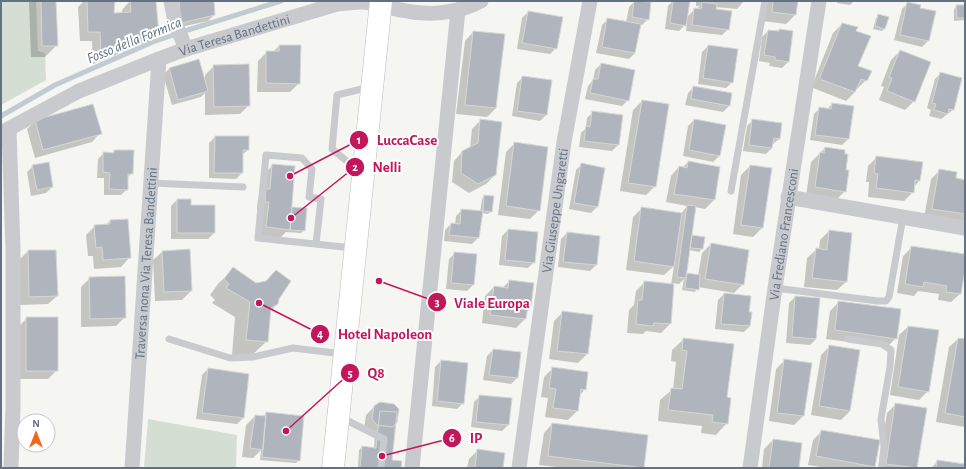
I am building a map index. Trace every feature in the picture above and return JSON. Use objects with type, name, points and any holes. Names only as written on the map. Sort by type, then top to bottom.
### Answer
[{"type":"main road","points":[[332,468],[381,3]]},
{"type":"street","points":[[171,1],[175,22],[184,45]]},
{"type":"street","name":"Via Teresa Bandettini","points":[[5,131],[79,91],[160,59],[184,45],[337,4],[363,2],[381,3],[400,10],[428,13],[458,10],[481,1]]},
{"type":"street","name":"Via Giuseppe Ungaretti","points":[[519,468],[564,142],[590,1]]},
{"type":"street","name":"Via Frediano Francesconi","points":[[750,468],[788,197],[819,1]]},
{"type":"street","points":[[412,468],[458,10]]},
{"type":"street","name":"Traversa nona Via Teresa Bandettini","points":[[132,468],[160,59]]},
{"type":"street","points":[[5,131],[13,249],[13,408],[11,466]]},
{"type":"street","points":[[788,197],[965,228]]},
{"type":"lane","points":[[731,191],[765,1]]},
{"type":"lane","points":[[363,174],[332,149],[336,103],[337,95],[372,86]]},
{"type":"lane","points":[[316,244],[321,199],[309,197],[312,169],[302,158],[266,155],[258,238],[316,244],[356,248]]},
{"type":"lane","points":[[151,183],[243,187]]},
{"type":"lane","points":[[775,288],[886,301],[889,297],[903,217]]},
{"type":"lane","points":[[169,339],[230,358],[252,357],[293,348],[345,354]]},
{"type":"lane","points":[[848,339],[882,344],[891,350],[890,367],[881,419],[884,447],[883,468]]},
{"type":"lane","points":[[338,416],[384,439],[381,468]]},
{"type":"shaded area","points":[[1,1],[36,1],[38,51],[45,53],[46,80],[1,105]]},
{"type":"shaded area","points":[[148,419],[237,435],[236,468],[144,468]]},
{"type":"building","points":[[41,1],[56,1],[58,46],[42,46]]},
{"type":"building","points":[[87,1],[115,1],[114,13],[131,12],[130,1],[156,1],[159,34],[101,56],[100,32],[88,32]]},
{"type":"building","points":[[179,1],[214,1],[215,15],[181,23]]},
{"type":"building","points":[[634,1],[651,2],[649,20],[632,17]]},
{"type":"building","points":[[673,1],[690,1],[686,26],[670,23]]},
{"type":"building","points":[[773,1],[798,1],[796,15],[772,12]]},
{"type":"building","points":[[702,2],[717,4],[716,9],[732,11],[729,30],[692,25],[694,8],[701,9]]},
{"type":"building","points":[[907,2],[921,5],[920,8],[936,11],[929,41],[900,35]]},
{"type":"building","points":[[956,5],[965,5],[965,18],[957,18]]},
{"type":"building","points":[[528,11],[563,17],[557,49],[522,43]]},
{"type":"building","points":[[878,14],[889,17],[885,29],[875,26]]},
{"type":"building","points":[[607,18],[641,24],[635,53],[602,47]]},
{"type":"building","points":[[842,23],[858,27],[856,31],[871,36],[858,66],[872,71],[867,81],[861,79],[855,92],[822,80],[820,77]]},
{"type":"building","points":[[779,29],[793,31],[789,62],[775,60],[775,57],[764,55],[768,30],[779,31]]},
{"type":"building","points":[[473,31],[505,34],[496,108],[465,105]]},
{"type":"building","points":[[279,45],[301,45],[300,84],[266,83],[266,51],[279,51]]},
{"type":"building","points":[[708,45],[738,49],[733,83],[703,78]]},
{"type":"building","points":[[900,50],[931,62],[915,102],[887,91],[892,78],[889,77]]},
{"type":"building","points":[[199,59],[208,91],[178,100],[169,68]]},
{"type":"building","points":[[601,63],[635,70],[629,101],[590,93],[593,79],[598,79]]},
{"type":"building","points":[[249,64],[250,106],[214,107],[213,65]]},
{"type":"building","points":[[940,72],[962,78],[954,110],[949,109],[948,114],[934,110],[936,104],[932,103]]},
{"type":"building","points":[[522,76],[552,80],[547,115],[517,111]]},
{"type":"building","points":[[693,86],[732,93],[730,106],[691,99]]},
{"type":"building","points":[[642,100],[669,104],[656,187],[628,183]]},
{"type":"building","points":[[832,103],[854,106],[849,139],[815,135],[819,107],[831,109]]},
{"type":"building","points":[[93,104],[102,134],[43,150],[35,120]]},
{"type":"building","points":[[592,111],[623,115],[619,145],[584,141],[586,126],[590,127]]},
{"type":"building","points":[[480,119],[502,122],[496,175],[478,184],[461,173],[462,151],[478,143]]},
{"type":"building","points":[[694,119],[726,125],[720,156],[689,150]]},
{"type":"building","points":[[752,119],[782,123],[780,139],[774,138],[772,148],[749,145]]},
{"type":"building","points":[[215,136],[249,136],[249,150],[243,150],[243,173],[214,173]]},
{"type":"building","points":[[514,142],[548,147],[540,211],[506,206]]},
{"type":"building","points":[[825,147],[845,150],[845,154],[848,154],[846,170],[849,170],[846,192],[815,187],[820,152],[824,153]]},
{"type":"building","points":[[114,150],[134,150],[133,174],[128,174],[128,190],[109,189],[110,173],[103,172],[103,152],[114,153]]},
{"type":"building","points":[[876,156],[923,162],[920,181],[915,180],[914,193],[876,188],[878,174],[874,173]]},
{"type":"building","points":[[688,161],[720,167],[715,200],[674,194],[679,166],[687,168]]},
{"type":"building","points":[[49,162],[53,187],[37,190],[32,165]]},
{"type":"building","points":[[581,163],[605,168],[598,207],[574,203]]},
{"type":"building","points":[[272,164],[295,166],[290,230],[266,227],[269,202],[265,202],[266,189],[270,189]]},
{"type":"building","points":[[750,165],[772,168],[763,228],[741,225]]},
{"type":"building","points":[[939,169],[957,172],[956,178],[965,180],[965,214],[932,209]]},
{"type":"building","points":[[484,195],[494,196],[492,212],[483,211]]},
{"type":"building","points":[[177,199],[191,199],[191,205],[215,205],[215,233],[177,233]]},
{"type":"building","points":[[687,205],[696,206],[686,278],[677,277]]},
{"type":"building","points":[[292,207],[307,208],[305,231],[290,230]]},
{"type":"building","points":[[641,207],[682,213],[674,267],[634,261]]},
{"type":"building","points":[[461,209],[483,211],[479,238],[449,235],[451,223],[460,224]]},
{"type":"building","points":[[128,219],[131,258],[103,260],[102,247],[96,248],[94,225],[110,224],[110,220]]},
{"type":"building","points":[[508,229],[538,232],[535,263],[505,260]]},
{"type":"building","points":[[829,230],[852,233],[847,282],[812,278],[816,248],[827,250]]},
{"type":"building","points":[[567,232],[600,236],[597,265],[563,262]]},
{"type":"building","points":[[692,235],[705,237],[703,249],[690,248]]},
{"type":"building","points":[[711,243],[749,250],[744,285],[705,279]]},
{"type":"building","points":[[911,246],[965,254],[965,270],[961,294],[946,292],[947,286],[924,282],[923,287],[905,284]]},
{"type":"building","points":[[190,249],[192,291],[164,292],[162,251]]},
{"type":"building","points":[[28,250],[56,250],[58,296],[29,297]]},
{"type":"building","points":[[454,252],[477,254],[474,285],[451,283]]},
{"type":"building","points":[[233,267],[256,283],[266,281],[276,270],[291,281],[279,299],[278,304],[271,308],[268,342],[246,340],[250,302],[226,288],[229,284],[224,279]]},
{"type":"building","points":[[687,273],[700,275],[699,290],[685,288]]},
{"type":"building","points":[[125,276],[126,318],[90,319],[89,277]]},
{"type":"building","points":[[509,280],[534,283],[531,306],[528,306],[526,319],[490,315],[494,286],[508,288]]},
{"type":"building","points":[[644,281],[674,284],[671,324],[654,323],[653,326],[636,324],[638,300],[642,300]]},
{"type":"building","points":[[724,293],[751,296],[749,312],[752,312],[750,326],[721,324]]},
{"type":"building","points":[[795,296],[820,298],[816,339],[792,337]]},
{"type":"building","points":[[838,301],[901,309],[897,339],[835,330]]},
{"type":"building","points":[[562,311],[593,315],[588,354],[557,351]]},
{"type":"building","points":[[26,317],[58,317],[58,371],[26,371]]},
{"type":"building","points":[[908,326],[939,330],[929,392],[898,387]]},
{"type":"building","points":[[683,338],[734,344],[727,397],[731,398],[728,424],[712,422],[713,415],[668,410],[671,388],[682,389],[687,351],[682,350]]},
{"type":"building","points":[[958,338],[965,339],[965,417],[945,413]]},
{"type":"building","points":[[829,345],[860,350],[850,411],[819,406]]},
{"type":"building","points":[[493,349],[521,352],[518,378],[489,375]]},
{"type":"building","points":[[784,359],[812,363],[804,416],[777,413]]},
{"type":"building","points":[[441,360],[468,363],[464,404],[437,401]]},
{"type":"building","points":[[552,367],[588,372],[586,390],[581,389],[578,411],[553,408],[556,389],[549,388]]},
{"type":"building","points":[[208,368],[249,374],[244,418],[202,413]]},
{"type":"building","points":[[479,395],[512,398],[509,425],[476,422]]},
{"type":"building","points":[[380,402],[394,404],[399,409],[397,422],[393,427],[377,425],[372,419],[374,406]]},
{"type":"building","points":[[895,403],[927,408],[917,468],[886,464]]},
{"type":"building","points":[[380,411],[397,412],[392,460],[402,461],[401,468],[360,468],[362,446],[376,448]]},
{"type":"building","points":[[266,412],[304,416],[300,461],[262,457]]},
{"type":"building","points":[[255,415],[266,416],[263,450],[250,448]]},
{"type":"building","points":[[552,423],[648,435],[644,468],[548,456]]},
{"type":"building","points":[[821,430],[880,440],[875,467],[816,456]]},
{"type":"building","points":[[773,439],[802,443],[799,468],[769,468]]},
{"type":"building","points":[[477,449],[505,453],[503,468],[475,468]]},
{"type":"building","points":[[937,460],[965,464],[965,468],[936,468]]},
{"type":"waterway","name":"Fosso della Formica","points":[[1,116],[55,85],[153,42],[281,1]]},
{"type":"place","name":"LuccaCase","points":[[290,176]]},
{"type":"place","name":"Nelli","points":[[291,218]]},
{"type":"place","name":"Viale Europa","points":[[379,281]]},
{"type":"place","name":"Hotel Napoleon","points":[[259,303]]},
{"type":"place","name":"Q8","points":[[286,431]]},
{"type":"place","name":"IP","points":[[382,456]]}]
